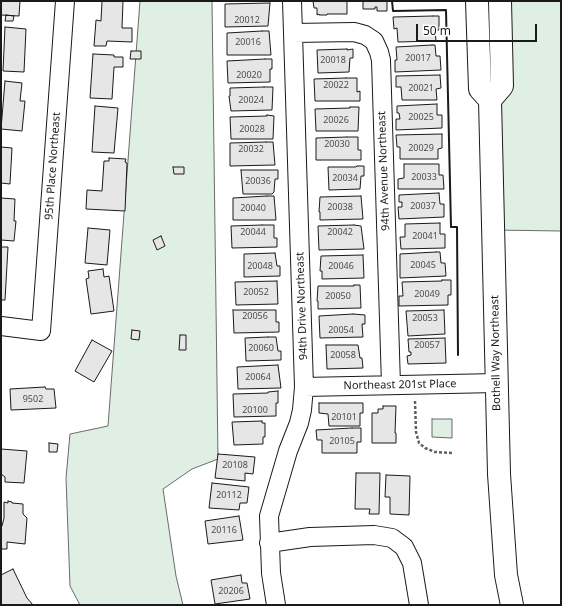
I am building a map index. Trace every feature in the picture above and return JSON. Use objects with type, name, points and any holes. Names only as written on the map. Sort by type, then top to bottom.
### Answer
[{"type":"main road","points":[[476,1],[480,89],[490,100],[502,86],[500,1]]},
{"type":"main road","name":"Bothell Way Northeast","points":[[490,100],[499,467],[503,544],[506,575],[512,605]]},
{"type":"street","name":"95th Place Northeast","points":[[1,326],[41,331],[65,1]]},
{"type":"street","name":"94th Drive Northeast","points":[[276,605],[271,574],[269,516],[288,451],[299,423],[304,387],[292,1]]},
{"type":"street","name":"94th Avenue Northeast","points":[[294,33],[354,32],[365,35],[374,42],[379,52],[381,60],[391,385]]},
{"type":"street","name":"Northeast 201st Place","points":[[304,387],[497,384]]},
{"type":"street","points":[[269,542],[310,537],[374,535],[392,538],[404,547],[412,563],[419,605]]},
{"type":"path","points":[[414,385],[416,432],[419,443],[424,448],[435,452],[452,452]]},
{"type":"green space","points":[[140,1],[212,1],[218,459],[192,469],[163,489],[176,576],[183,605],[80,605],[70,586],[66,478],[70,434],[108,426]]},
{"type":"green space","points":[[490,1],[561,1],[561,231],[493,230]]},
{"type":"green space","points":[[432,419],[452,419],[452,438],[432,437]]},
{"type":"building","points":[[1,1],[20,1],[19,16],[1,15]]},
{"type":"building","points":[[102,1],[123,1],[122,28],[132,28],[132,42],[107,41],[106,46],[94,46],[96,20],[101,21]]},
{"type":"building","points":[[313,1],[347,1],[347,14],[317,15],[317,8],[314,8]]},
{"type":"building","points":[[363,1],[387,1],[387,11],[377,11],[377,7],[375,7],[375,9],[363,9]]},
{"type":"building","points":[[270,3],[268,26],[225,27],[225,4]]},
{"type":"building","points":[[6,15],[14,16],[13,21],[5,21]]},
{"type":"building","points":[[439,16],[439,30],[435,30],[436,41],[398,42],[397,28],[394,29],[393,17]]},
{"type":"building","points":[[5,27],[26,29],[24,72],[3,71]]},
{"type":"building","points":[[269,31],[271,55],[227,55],[227,33]]},
{"type":"building","points":[[435,45],[436,56],[440,56],[441,70],[395,72],[395,60],[397,60],[396,47]]},
{"type":"building","points":[[353,49],[353,58],[350,58],[349,72],[318,73],[317,50]]},
{"type":"building","points":[[131,51],[141,51],[141,59],[130,59]]},
{"type":"building","points":[[93,54],[123,57],[123,67],[114,67],[112,99],[90,98]]},
{"type":"building","points":[[272,59],[270,82],[228,83],[227,61]]},
{"type":"building","points":[[440,75],[441,88],[436,89],[437,100],[402,100],[401,87],[396,87],[396,76]]},
{"type":"building","points":[[357,78],[357,92],[360,91],[360,101],[315,101],[314,79]]},
{"type":"building","points":[[5,81],[22,83],[20,101],[25,101],[22,131],[1,129]]},
{"type":"building","points":[[273,87],[272,110],[231,111],[229,96],[230,88]]},
{"type":"building","points":[[437,104],[437,115],[442,115],[442,128],[396,130],[396,119],[400,119],[399,113],[397,113],[397,106]]},
{"type":"building","points":[[95,106],[118,108],[114,153],[92,152]]},
{"type":"building","points":[[359,107],[358,131],[316,131],[315,109]]},
{"type":"building","points":[[274,116],[273,139],[231,139],[230,117]]},
{"type":"building","points":[[442,134],[442,148],[438,149],[438,159],[400,159],[400,147],[397,147],[396,135]]},
{"type":"building","points":[[358,137],[358,150],[361,150],[361,160],[316,160],[316,138]]},
{"type":"building","points":[[273,142],[275,165],[230,166],[230,143]]},
{"type":"building","points":[[1,147],[12,148],[10,184],[1,183]]},
{"type":"building","points":[[109,158],[126,159],[125,211],[86,209],[87,190],[102,191],[104,161],[109,161]]},
{"type":"building","points":[[404,164],[439,164],[439,175],[443,175],[444,189],[398,189],[398,179],[404,178]]},
{"type":"building","points":[[364,166],[364,176],[361,176],[360,189],[329,190],[328,167]]},
{"type":"building","points":[[173,167],[184,167],[184,174],[174,174]]},
{"type":"building","points":[[241,170],[278,170],[278,179],[275,179],[274,192],[272,194],[243,194]]},
{"type":"building","points":[[439,193],[440,204],[444,204],[444,217],[399,219],[398,207],[402,207],[402,202],[399,202],[399,195]]},
{"type":"building","points":[[274,196],[276,220],[233,220],[233,198]]},
{"type":"building","points":[[361,196],[363,219],[320,220],[320,197]]},
{"type":"building","points":[[1,198],[15,199],[14,221],[16,221],[14,241],[1,240]]},
{"type":"building","points":[[440,223],[440,234],[445,234],[445,248],[401,249],[400,237],[405,237],[405,224]]},
{"type":"building","points":[[274,225],[274,238],[277,238],[277,247],[232,248],[231,226]]},
{"type":"building","points":[[318,226],[361,226],[364,249],[319,250]]},
{"type":"building","points":[[88,228],[110,230],[107,265],[85,263]]},
{"type":"building","points":[[161,236],[165,246],[157,250],[153,240]]},
{"type":"building","points":[[1,247],[8,247],[5,300],[1,300]]},
{"type":"building","points":[[440,252],[441,263],[445,263],[446,276],[400,278],[400,254]]},
{"type":"building","points":[[275,253],[277,266],[280,266],[280,276],[244,277],[244,254]]},
{"type":"building","points":[[363,255],[364,278],[322,279],[322,271],[320,271],[321,256]]},
{"type":"building","points":[[103,269],[104,277],[109,276],[114,311],[91,314],[86,279],[89,278],[88,271]]},
{"type":"building","points":[[451,280],[451,295],[448,295],[448,305],[399,306],[399,296],[403,296],[402,282]]},
{"type":"building","points":[[277,281],[278,304],[236,305],[235,282]]},
{"type":"building","points":[[360,285],[361,308],[318,309],[318,286]]},
{"type":"building","points":[[233,310],[276,310],[276,322],[279,322],[279,332],[234,333]]},
{"type":"building","points":[[444,310],[445,334],[408,336],[406,311]]},
{"type":"building","points":[[353,314],[365,315],[365,324],[362,324],[363,337],[320,338],[319,316]]},
{"type":"building","points":[[132,330],[140,331],[139,340],[131,339]]},
{"type":"building","points":[[180,335],[186,335],[186,350],[179,350]]},
{"type":"building","points":[[276,337],[278,351],[281,351],[281,360],[246,361],[245,338]]},
{"type":"building","points":[[445,338],[446,363],[408,364],[407,356],[411,355],[411,352],[409,352],[408,339]]},
{"type":"building","points":[[92,340],[112,351],[94,382],[75,371]]},
{"type":"building","points":[[326,345],[358,345],[363,368],[327,369]]},
{"type":"building","points":[[278,365],[281,388],[238,389],[237,367]]},
{"type":"building","points":[[45,387],[46,389],[54,389],[56,408],[11,410],[10,389]]},
{"type":"building","points":[[278,391],[276,416],[234,417],[233,394],[268,393]]},
{"type":"building","points":[[319,403],[363,403],[363,413],[360,413],[360,426],[329,426],[328,414],[319,413]]},
{"type":"building","points":[[383,406],[396,406],[396,443],[372,443],[372,413],[378,413],[378,409],[383,409]]},
{"type":"building","points":[[262,421],[262,423],[265,423],[265,437],[263,437],[263,444],[234,445],[232,422]]},
{"type":"building","points":[[361,428],[361,442],[357,442],[357,453],[322,453],[322,440],[317,440],[316,430]]},
{"type":"building","points":[[49,443],[58,444],[57,452],[49,452]]},
{"type":"building","points":[[1,449],[27,451],[24,483],[5,482],[5,477],[1,474]]},
{"type":"building","points":[[218,454],[255,457],[253,474],[245,473],[245,481],[215,478]]},
{"type":"building","points":[[356,473],[380,473],[379,514],[369,514],[370,509],[355,509]]},
{"type":"building","points":[[386,475],[410,476],[409,515],[390,514],[390,497],[385,497]]},
{"type":"building","points":[[212,483],[249,487],[247,503],[240,503],[239,510],[209,508]]},
{"type":"building","points":[[8,501],[23,504],[23,514],[27,518],[25,544],[7,542],[7,549],[1,549],[1,526],[4,518],[4,502],[8,503]]},
{"type":"building","points":[[239,516],[243,540],[208,544],[205,521]]},
{"type":"building","points":[[13,569],[27,598],[33,605],[1,605],[1,575]]},
{"type":"building","points":[[241,575],[242,583],[247,583],[250,599],[215,604],[211,580]]},
{"type":"wall","points":[[392,1],[393,11],[446,10],[451,227],[457,227],[458,355]]}]
